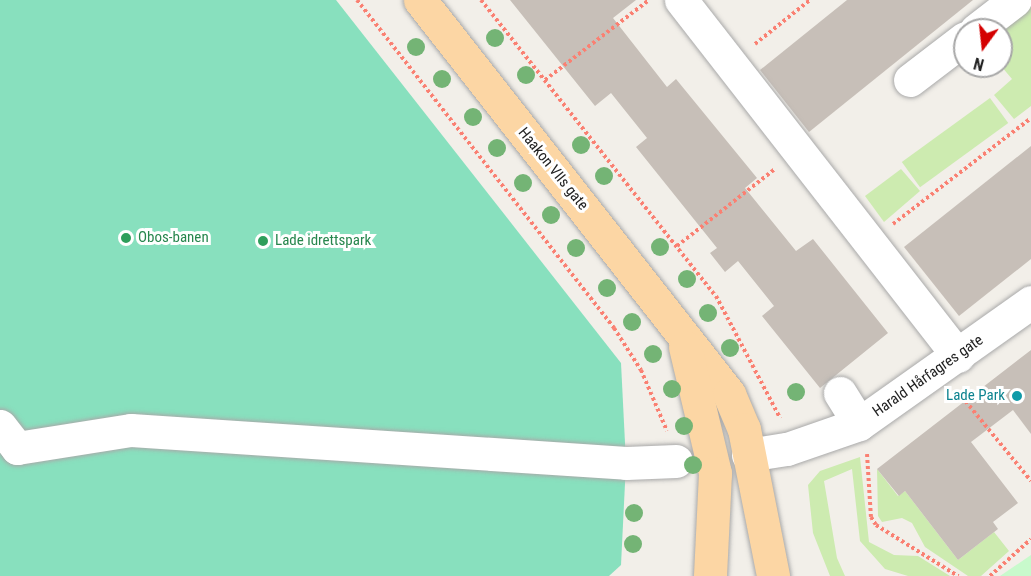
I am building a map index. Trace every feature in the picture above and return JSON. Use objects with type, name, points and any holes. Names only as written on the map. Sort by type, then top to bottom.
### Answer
[{"type":"main road","name":"Haakon VIIs gate","points":[[420,0],[650,290],[684,339],[729,394],[748,455],[773,576]]},
{"type":"main road","name":"Haakon VIIs gate","points":[[684,339],[715,473],[710,576]]},
{"type":"street","points":[[681,0],[871,241],[956,371]]},
{"type":"street","points":[[992,18],[1015,0]]},
{"type":"street","points":[[910,80],[953,47]]},
{"type":"street","name":"Harald Hårfagres gate","points":[[748,455],[787,449],[859,424],[956,371],[1031,302]]},
{"type":"street","points":[[840,393],[859,424]]},
{"type":"street","points":[[0,426],[17,448],[131,430],[626,463],[676,461]]},
{"type":"path","points":[[357,0],[614,328],[659,405],[676,461]]},
{"type":"path","points":[[481,0],[677,246],[739,334],[781,419]]},
{"type":"path","points":[[545,80],[649,0]]},
{"type":"path","points":[[731,64],[810,0]]},
{"type":"path","points":[[871,241],[1031,118]]},
{"type":"path","points":[[677,246],[799,150]]},
{"type":"path","points":[[956,371],[1031,481]]},
{"type":"path","points":[[868,458],[871,517],[876,525],[958,576]]},
{"type":"path","points":[[990,576],[1031,539]]},
{"type":"green space","name":"Lade idrettspark","points":[[0,0],[336,0],[621,363],[626,463],[621,565],[609,576],[0,576]]},
{"type":"green space","points":[[1031,6],[1031,106],[1014,119],[994,95],[1013,78],[1013,20]]},
{"type":"green space","points":[[990,98],[1008,123],[920,187],[902,162]]},
{"type":"green space","points":[[901,169],[920,191],[884,222],[865,196]]},
{"type":"green space","points":[[860,457],[869,542],[894,555],[918,556],[950,576],[908,576],[885,569],[860,541],[852,469],[824,481],[837,558],[845,576],[830,576],[813,533],[808,485],[820,471]]},
{"type":"green space","points":[[877,469],[898,496],[905,491],[958,560],[994,532],[1009,551],[981,576],[968,576],[925,547],[912,523],[902,518],[882,522],[878,516]]},
{"type":"green space","points":[[1031,555],[1031,576],[1000,576]]},
{"type":"building","points":[[510,0],[636,0],[613,18],[667,87],[676,79],[757,178],[745,188],[796,251],[813,239],[888,333],[820,388],[762,316],[774,306],[738,261],[725,272],[710,253],[717,248],[636,147],[647,138],[611,93],[595,106]]},
{"type":"building","points":[[847,0],[973,0],[809,132],[760,70]]},
{"type":"building","points":[[1031,146],[1031,259],[959,316],[904,247]]},
{"type":"building","points":[[1031,350],[1031,434],[1013,410],[971,442],[1018,503],[993,522],[998,529],[958,560],[905,491],[899,496],[877,469]]},
{"type":"place","name":"Obos-banen","points":[[126,238]]},
{"type":"place","name":"Lade idrettspark","points":[[263,241]]},
{"type":"place","name":"Lade Park","points":[[1017,396]]}]
